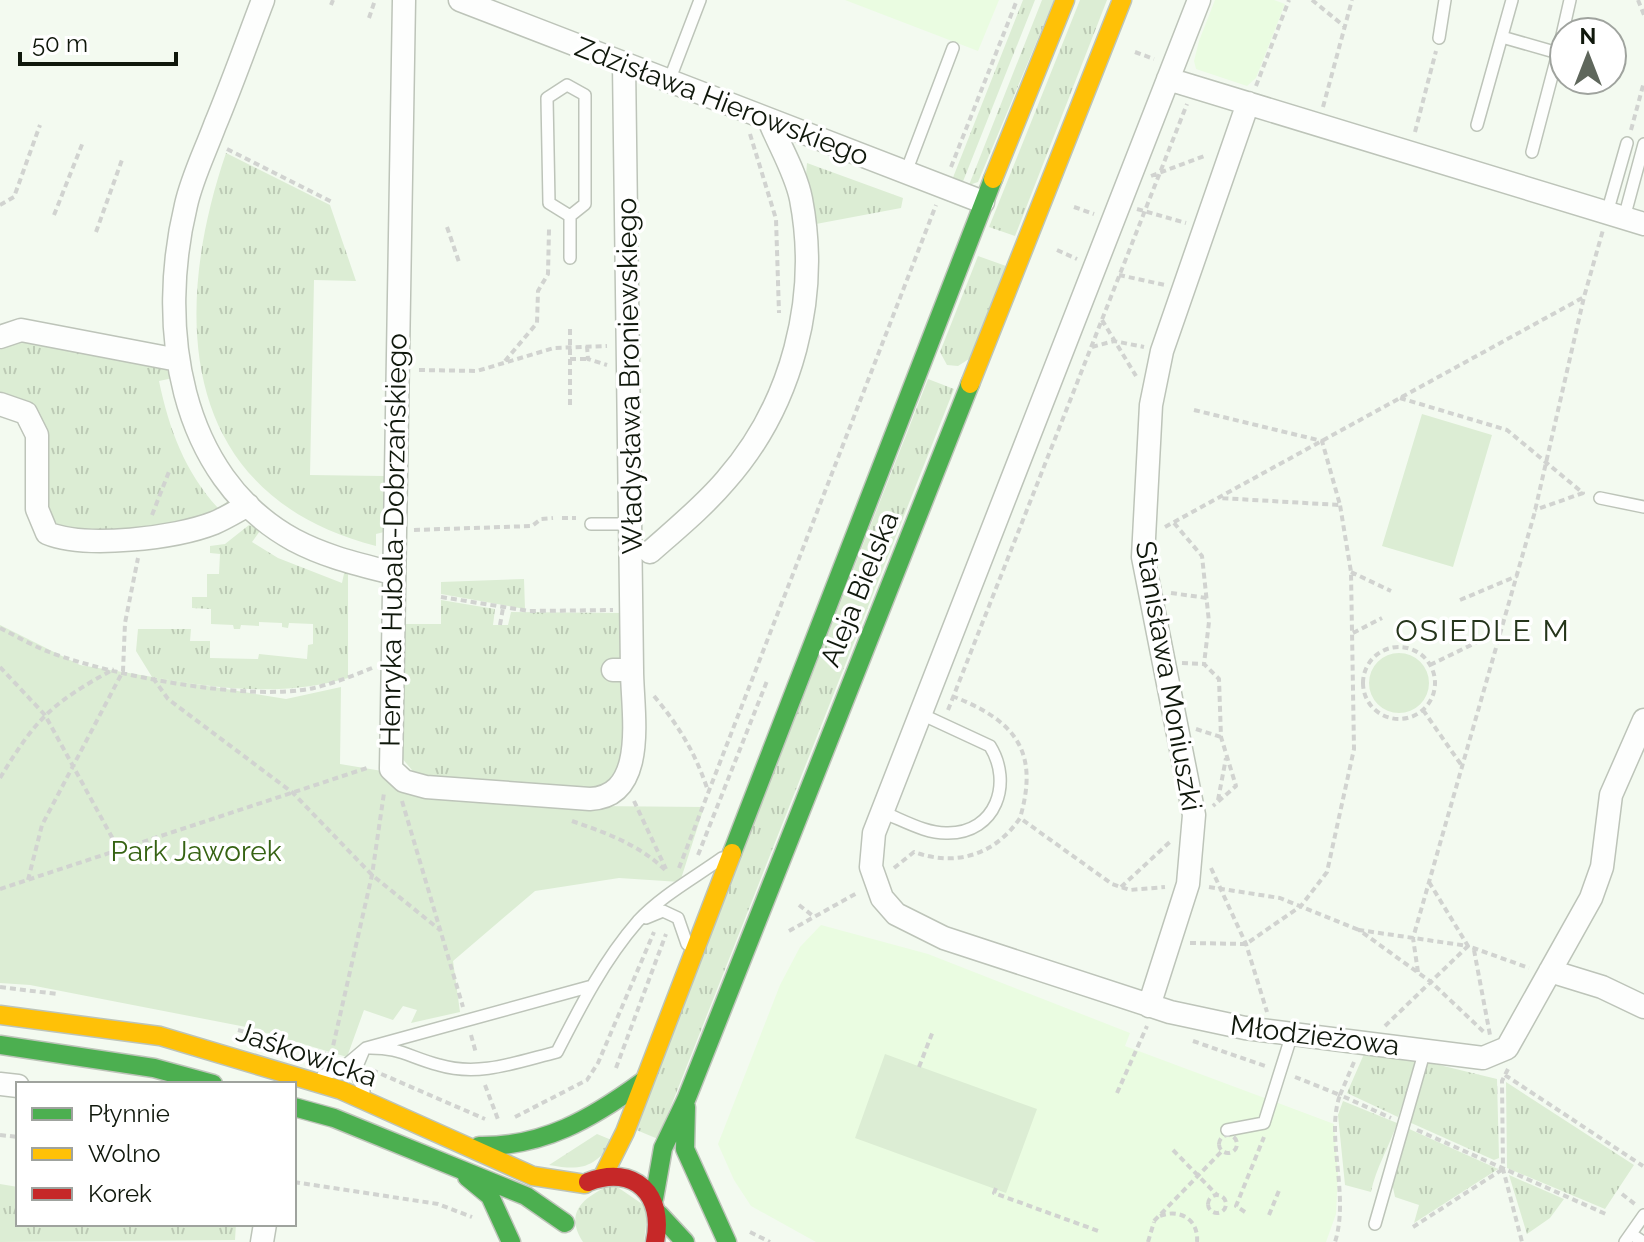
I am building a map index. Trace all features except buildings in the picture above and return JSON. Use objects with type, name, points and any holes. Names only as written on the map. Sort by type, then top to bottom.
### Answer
[{"type":"main road","name":"Aleja Bielska","points":[[603,1176],[625,1132],[925,349],[1065,0]]},
{"type":"main road","name":"Aleja Bielska","points":[[655,1242],[663,1148],[686,1100],[1122,0]]},
{"type":"main road","points":[[925,349],[933,369],[946,376],[962,378],[976,367]]},
{"type":"main road","name":"Jaśkowicka","points":[[0,1015],[160,1036],[341,1090],[533,1176],[585,1184]]},
{"type":"main road","points":[[0,1045],[154,1068],[206,1082]]},
{"type":"main road","points":[[460,1144],[506,1148],[528,1146],[601,1113],[642,1082]]},
{"type":"main road","points":[[686,1100],[685,1149],[727,1242]]},
{"type":"main road","name":"Jaśkowicka","points":[[296,1108],[334,1118],[526,1196],[568,1236]]},
{"type":"main road","points":[[455,1168],[490,1196],[511,1242]]},
{"type":"main road","points":[[568,1236],[568,1208],[585,1184],[603,1176],[632,1179],[685,1242]]},
{"type":"street","points":[[263,0],[186,202],[175,258],[174,314],[178,360],[199,437],[210,457],[248,505],[292,539],[319,552],[392,573]]},
{"type":"street","name":"Henryka Hubala-Dobrzańskiego","points":[[404,0],[390,660],[392,768],[426,787],[590,799],[606,796],[625,783]]},
{"type":"street","name":"Zdzisława Hierowskiego","points":[[460,0],[983,202]]},
{"type":"street","points":[[876,881],[870,850],[878,822],[1199,0]]},
{"type":"street","name":"Władysława Broniewskiego","points":[[623,670],[630,524],[624,64]]},
{"type":"street","points":[[1168,79],[1251,98],[1625,218]]},
{"type":"street","name":"Stanisława Moniuszki","points":[[1149,1015],[1188,884],[1194,815],[1148,590],[1144,525],[1151,405],[1162,351],[1251,98]]},
{"type":"street","name":"Władysława Broniewskiego","points":[[650,552],[726,480],[751,446],[793,367],[803,323],[807,239],[801,196],[769,120]]},
{"type":"street","points":[[0,337],[21,330],[178,360]]},
{"type":"street","points":[[0,404],[26,413],[37,435],[37,509],[47,533],[60,539],[144,536],[214,523],[248,505]]},
{"type":"street","points":[[623,670],[632,748],[631,770],[625,783]]},
{"type":"street","points":[[1497,1044],[1548,973],[1591,898],[1602,867],[1611,795],[1644,720]]},
{"type":"street","name":"Młodzieżowa","points":[[876,881],[882,898],[896,914],[944,938],[1149,1015],[1370,1041],[1483,1058],[1497,1044]]},
{"type":"street","points":[[1548,973],[1602,987],[1644,1007]]},
{"type":"lane","points":[[669,81],[700,0]]},
{"type":"lane","points":[[1439,38],[1445,0]]},
{"type":"lane","points":[[1477,125],[1512,0]]},
{"type":"lane","points":[[1502,37],[1548,50]]},
{"type":"lane","points":[[906,172],[953,48]]},
{"type":"lane","points":[[567,85],[585,95],[585,204],[570,216],[549,203],[547,98],[567,85]]},
{"type":"lane","points":[[1532,152],[1548,91]]},
{"type":"lane","points":[[1625,218],[1627,143]]},
{"type":"lane","points":[[1625,218],[1644,144]]},
{"type":"lane","points":[[570,216],[570,258]]},
{"type":"lane","points":[[1600,498],[1644,507]]},
{"type":"lane","points":[[591,524],[630,524]]},
{"type":"lane","points":[[878,822],[949,833],[967,830],[985,820],[995,809],[1001,784],[998,760],[979,738],[921,714]]},
{"type":"lane","points":[[366,1048],[395,1048],[439,1065],[481,1071],[557,1052],[592,986],[638,921],[732,851]]},
{"type":"lane","points":[[638,921],[668,913],[678,918],[686,935],[689,961]]},
{"type":"lane","points":[[298,1077],[340,1070],[366,1048],[592,986]]},
{"type":"lane","points":[[564,994],[578,995],[582,1004]]},
{"type":"lane","points":[[1227,1130],[1264,1123],[1283,1033]]},
{"type":"lane","points":[[409,1053],[405,1044],[411,1035]]},
{"type":"lane","points":[[366,1048],[355,1071],[360,1087],[378,1107]]},
{"type":"lane","points":[[1375,1224],[1425,1050]]},
{"type":"lane","points":[[1643,1242],[1628,1238],[1644,1215]]},
{"type":"path","points":[[369,18],[375,0]]},
{"type":"path","points":[[558,816],[618,838],[656,861],[675,880],[1017,0]]},
{"type":"path","points":[[1251,98],[1289,0]]},
{"type":"path","points":[[1312,0],[1345,27]]},
{"type":"path","points":[[1321,113],[1352,0]]},
{"type":"path","points":[[1638,0],[1644,15]]},
{"type":"path","points":[[1135,52],[1151,58]]},
{"type":"path","points":[[1413,142],[1434,60]]},
{"type":"path","points":[[1627,143],[1644,82]]},
{"type":"path","points":[[943,723],[1194,86]]},
{"type":"path","points":[[0,205],[14,197],[40,125]]},
{"type":"path","points":[[749,131],[776,219],[779,328]]},
{"type":"path","points":[[209,140],[332,202]]},
{"type":"path","points":[[54,215],[83,142]]},
{"type":"path","points":[[96,232],[123,157]]},
{"type":"path","points":[[1119,204],[1205,228]]},
{"type":"path","points":[[1418,972],[1413,938],[1535,510],[1584,297],[1625,218]]},
{"type":"path","points":[[447,227],[459,262]]},
{"type":"path","points":[[503,363],[537,323],[538,291],[548,274],[549,229]]},
{"type":"path","points":[[1094,267],[1183,289]]},
{"type":"path","points":[[1144,525],[1168,527],[1584,297]]},
{"type":"path","points":[[1102,320],[1139,380]]},
{"type":"path","points":[[570,329],[570,405]]},
{"type":"path","points":[[397,370],[477,371],[570,346],[613,346]]},
{"type":"path","points":[[587,346],[588,359]]},
{"type":"path","points":[[570,359],[588,359],[613,367]]},
{"type":"path","points":[[1400,398],[1507,430],[1583,493],[1535,510]]},
{"type":"path","points":[[1194,410],[1322,441]]},
{"type":"path","points":[[1171,942],[1246,944],[1301,906],[1327,872],[1354,749],[1353,633],[1351,572],[1340,505],[1322,441]]},
{"type":"path","points":[[28,880],[42,825],[123,671],[125,623],[144,536],[170,469]]},
{"type":"path","points":[[1220,498],[1340,505]]},
{"type":"path","points":[[395,531],[532,526],[541,519],[553,518]]},
{"type":"path","points":[[1174,523],[1202,556],[1209,622],[1204,664],[1212,668],[1219,679],[1221,737],[1236,786],[1210,808]]},
{"type":"path","points":[[1351,572],[1391,591]]},
{"type":"path","points":[[1460,600],[1517,576]]},
{"type":"path","points":[[1148,590],[1207,598]]},
{"type":"path","points":[[441,597],[529,611],[622,610]]},
{"type":"path","points":[[500,625],[503,608]]},
{"type":"path","points":[[1353,633],[1382,618]]},
{"type":"path","points":[[0,628],[49,652],[123,671],[222,689],[288,691],[348,678],[390,660]]},
{"type":"path","points":[[1430,665],[1501,631]]},
{"type":"path","points":[[1397,647],[1416,651],[1430,665],[1434,694],[1423,710],[1406,719],[1380,714],[1364,693],[1363,675],[1378,653],[1397,647]]},
{"type":"path","points":[[0,667],[45,715],[119,850]]},
{"type":"path","points":[[686,884],[773,668]]},
{"type":"path","points":[[0,778],[27,733],[62,698],[115,669]]},
{"type":"path","points":[[623,670],[678,726],[697,758],[708,791]]},
{"type":"path","points":[[152,677],[168,699],[293,793],[372,875],[442,931]]},
{"type":"path","points":[[1423,710],[1462,766]]},
{"type":"path","points":[[1217,802],[1226,755]]},
{"type":"path","points":[[0,889],[293,793],[392,768]]},
{"type":"path","points":[[330,1055],[372,875],[392,768]]},
{"type":"path","points":[[392,768],[458,989]]},
{"type":"path","points":[[625,783],[667,872]]},
{"type":"path","points":[[789,931],[876,881],[914,852],[943,859],[979,854],[1003,840],[1020,818],[1121,887],[1130,890],[1188,884],[1280,898],[1359,930],[1431,982],[1513,1059],[1502,1081],[1503,1169],[1522,1242]]},
{"type":"path","points":[[1121,887],[1176,835]]},
{"type":"path","points":[[1210,866],[1223,889],[1283,1033]]},
{"type":"path","points":[[1429,882],[1471,947],[1497,1044]]},
{"type":"path","points":[[799,905],[814,917]]},
{"type":"path","points":[[611,1076],[668,913]]},
{"type":"path","points":[[500,1125],[587,1080],[598,1063],[668,913]]},
{"type":"path","points":[[1359,930],[1471,947],[1548,973]]},
{"type":"path","points":[[1471,947],[1358,1052],[1340,1095],[1608,1215]]},
{"type":"path","points":[[1117,1093],[1149,1015]]},
{"type":"path","points":[[919,1067],[933,1031]]},
{"type":"path","points":[[1505,1075],[1643,1166]]},
{"type":"path","points":[[1245,1212],[1236,1206],[1268,1126]]},
{"type":"path","points":[[1173,1150],[1217,1195],[1222,1196],[1225,1209],[1217,1213],[1209,1205],[1209,1199],[1217,1195]]},
{"type":"path","points":[[1148,1242],[1154,1221],[1222,1151]]},
{"type":"path","points":[[1413,1227],[1503,1169]]},
{"type":"path","points":[[296,1182],[438,1204],[477,1218]]},
{"type":"path","points":[[996,1188],[994,1193],[1101,1232]]},
{"type":"path","points":[[1269,1215],[1280,1188]]},
{"type":"path","points":[[1177,1213],[1178,1196]]},
{"type":"path","points":[[1154,1221],[1168,1213],[1177,1213],[1195,1226],[1197,1242]]},
{"type":"shaded area","points":[[845,0],[999,0],[978,51]]},
{"type":"shaded area","points":[[1215,0],[1274,0],[1285,4],[1256,78],[1247,86],[1196,69],[1194,61],[1199,41]]},
{"type":"shaded area","points":[[821,925],[928,954],[1130,1033],[1125,1046],[1334,1124],[1338,1173],[1336,1214],[1326,1242],[816,1242],[751,1206],[734,1180],[718,1144],[780,985],[800,947]]},
{"type":"green space","points":[[1023,0],[1035,0],[962,184],[952,180]]},
{"type":"green space","points":[[1042,0],[1054,0],[978,182],[969,185]]},
{"type":"green space","points":[[1080,0],[1107,0],[1015,236],[989,227]]},
{"type":"green space","points":[[226,153],[330,205],[356,281],[314,280],[310,475],[384,476],[384,532],[376,534],[376,546],[311,521],[262,487],[228,443],[206,392],[197,336],[198,277],[208,215]]},
{"type":"green space","points":[[807,163],[903,198],[901,208],[816,224],[806,175]]},
{"type":"green space","points":[[978,256],[1006,266],[969,359],[958,366],[947,365],[940,352]]},
{"type":"green space","points":[[29,340],[166,369],[173,378],[159,381],[173,433],[187,465],[218,508],[231,499],[236,507],[175,529],[63,535],[48,517],[46,436],[0,395],[0,350],[12,342]]},
{"type":"green space","points":[[928,379],[954,389],[658,1139],[634,1129]]},
{"type":"green space","points":[[1422,414],[1492,435],[1453,567],[1382,546]]},
{"type":"green space","points":[[249,525],[262,528],[252,542],[278,558],[342,583],[345,569],[348,571],[348,678],[299,688],[250,689],[152,677],[136,651],[138,629],[191,629],[190,641],[210,641],[210,658],[258,659],[259,654],[307,659],[308,645],[313,644],[313,624],[289,623],[288,628],[282,627],[282,623],[259,622],[259,626],[241,625],[240,629],[234,629],[233,625],[211,624],[211,609],[192,608],[192,597],[207,597],[207,574],[219,574],[220,554],[210,553],[210,546],[225,544]]},
{"type":"green space","points":[[524,579],[525,609],[441,594],[441,582]]},
{"type":"green space","points":[[441,600],[495,609],[493,625],[508,625],[511,612],[622,613],[624,771],[594,791],[417,776],[401,757],[402,624],[441,624]]},
{"type":"green space","name":"Park Jaworek","points":[[0,625],[80,665],[286,699],[341,687],[340,764],[593,806],[704,807],[680,882],[619,878],[535,891],[453,961],[460,1012],[411,1023],[417,1010],[403,1006],[393,1020],[364,1010],[347,1057],[246,1027],[30,985],[0,983]]},
{"type":"green space","points":[[1399,653],[1420,662],[1429,683],[1420,704],[1399,713],[1378,704],[1369,683],[1378,662]]},
{"type":"green space","points":[[885,1054],[1037,1109],[1006,1193],[855,1138]]},
{"type":"green space","points":[[1364,1054],[1418,1057],[1398,1117],[1347,1093]]},
{"type":"green space","points":[[1427,1062],[1497,1079],[1499,1158],[1494,1160],[1409,1122]]},
{"type":"green space","points":[[1506,1082],[1634,1165],[1605,1209],[1507,1168]]},
{"type":"green space","points":[[1343,1101],[1397,1123],[1371,1192],[1345,1185],[1338,1115]]},
{"type":"green space","points":[[1407,1128],[1498,1169],[1414,1223],[1419,1205],[1395,1197],[1392,1183]]},
{"type":"green space","points":[[597,1134],[614,1141],[593,1162],[570,1168],[549,1165]]},
{"type":"green space","points":[[1509,1175],[1564,1199],[1550,1218],[1527,1234]]},
{"type":"green space","points":[[0,1184],[16,1187],[16,1226],[236,1226],[235,1240],[0,1242]]},
{"type":"green space","points":[[613,1184],[648,1208],[644,1242],[583,1242],[577,1231],[575,1221],[581,1205]]},
{"type":"traffic: fast","points":[[732,853],[993,179]]},
{"type":"traffic: fast","points":[[654,1199],[663,1148],[686,1100],[970,384]]},
{"type":"traffic: fast","points":[[0,1045],[154,1068],[206,1082]]},
{"type":"traffic: fast","points":[[479,1146],[524,1142],[545,1136],[585,1119],[642,1082]]},
{"type":"traffic: fast","points":[[686,1107],[685,1149],[727,1242]]},
{"type":"traffic: fast","points":[[296,1108],[334,1118],[526,1196],[565,1223]]},
{"type":"traffic: fast","points":[[467,1177],[490,1196],[511,1242]]},
{"type":"traffic: fast","points":[[659,1214],[685,1242]]},
{"type":"traffic: slow","points":[[993,179],[1065,0]]},
{"type":"traffic: slow","points":[[970,384],[1122,0]]},
{"type":"traffic: slow","points":[[603,1176],[625,1132],[732,853]]},
{"type":"traffic: slow","points":[[0,1015],[160,1036],[341,1090],[533,1176],[585,1184]]},
{"type":"traffic: jam","points":[[588,1182],[620,1177],[643,1188],[655,1210],[655,1242]]},
{"type":"district","name":"OSIEDLE M","points":[[1483,631]]}]
